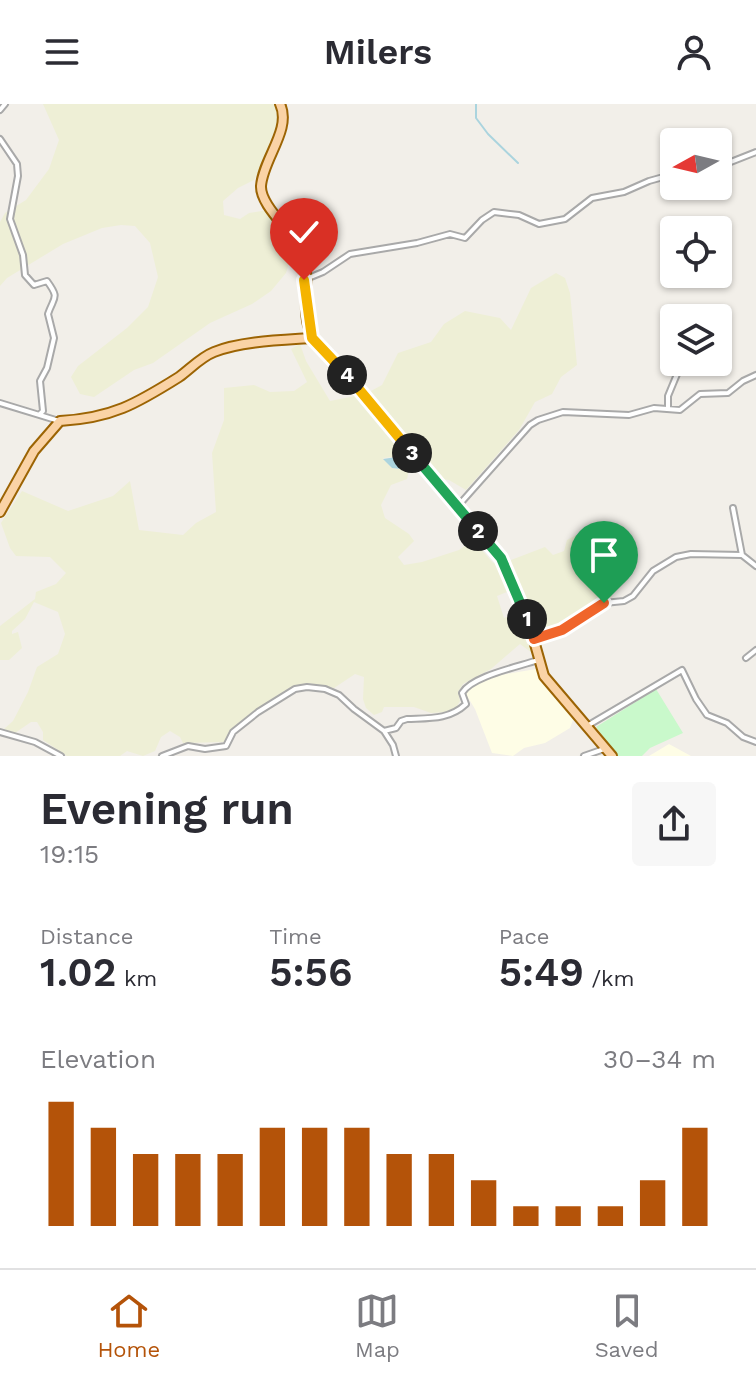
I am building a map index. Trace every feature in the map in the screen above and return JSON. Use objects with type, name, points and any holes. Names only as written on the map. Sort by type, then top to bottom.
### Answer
[{"type":"main road","points":[[280,104],[284,124],[267,161],[261,188],[266,201],[302,253],[312,338],[362,392],[501,558],[534,639],[538,660],[550,684],[609,752]]},
{"type":"main road","points":[[0,512],[34,451],[60,421],[91,419],[123,409],[213,352],[264,342],[312,338]]},
{"type":"street","points":[[0,110],[5,104]]},
{"type":"street","points":[[0,139],[17,164],[18,176],[10,219],[23,255],[25,275],[34,285],[47,281],[56,293],[48,314],[54,338],[47,368],[40,381],[43,411],[40,414]]},
{"type":"street","points":[[732,161],[756,152]]},
{"type":"street","points":[[304,280],[350,254],[450,234],[465,238],[494,212],[519,215],[539,224],[565,219],[592,198],[624,192],[660,178]]},
{"type":"street","points":[[458,506],[530,425],[538,420],[563,412],[629,415],[644,409],[668,407],[680,410],[700,394],[728,393],[756,375]]},
{"type":"street","points":[[668,407],[668,396],[676,376]]},
{"type":"street","points":[[0,403],[60,421]]},
{"type":"street","points":[[733,508],[742,555]]},
{"type":"street","points":[[534,639],[562,630],[604,603],[624,601],[633,596],[653,571],[676,557],[691,554],[742,555],[756,566]]},
{"type":"street","points":[[746,658],[756,650]]},
{"type":"street","points":[[384,731],[396,728],[407,719],[457,713],[466,704],[462,693],[469,685],[486,676],[538,660]]},
{"type":"street","points":[[587,726],[682,670],[707,715],[727,723],[743,737],[756,742]]},
{"type":"street","points":[[162,756],[188,746],[205,749],[226,746],[233,732],[295,689],[331,691],[384,731],[396,756]]},
{"type":"street","points":[[0,732],[35,742],[61,756]]},
{"type":"street","points":[[584,756],[609,752]]},
{"type":"shaded area","points":[[43,104],[276,104],[278,107],[278,121],[254,180],[223,201],[224,215],[240,219],[249,213],[268,210],[286,240],[290,259],[286,273],[271,291],[252,304],[210,323],[153,363],[134,370],[94,397],[80,394],[71,377],[78,366],[127,328],[148,307],[158,277],[150,243],[135,226],[121,225],[102,228],[63,244],[7,278],[0,286],[0,222],[5,213],[26,200],[49,169],[59,140]]},
{"type":"shaded area","points":[[556,273],[565,278],[570,293],[577,365],[561,377],[552,394],[535,402],[519,430],[466,490],[442,479],[369,392],[382,385],[398,353],[431,342],[444,324],[465,311],[500,318],[511,330],[531,288]]},
{"type":"shaded area","points":[[300,344],[306,361],[330,401],[360,395],[410,455],[383,458],[392,468],[409,470],[407,479],[391,485],[381,505],[385,518],[414,541],[398,557],[404,565],[459,550],[473,540],[493,563],[504,562],[514,589],[497,596],[504,618],[522,611],[535,655],[520,644],[491,669],[463,684],[458,692],[460,701],[456,708],[447,712],[384,707],[382,712],[374,715],[366,708],[363,699],[364,677],[355,674],[334,688],[308,683],[289,688],[240,723],[224,742],[183,743],[170,731],[161,737],[155,751],[143,756],[127,751],[120,756],[67,756],[43,740],[43,732],[37,722],[31,722],[15,733],[4,729],[13,721],[37,667],[58,654],[65,634],[58,612],[34,602],[25,619],[12,631],[12,634],[18,632],[22,648],[9,660],[0,660],[0,626],[35,599],[36,592],[56,584],[66,573],[50,557],[16,556],[10,548],[1,523],[22,491],[68,511],[113,496],[130,481],[139,530],[183,535],[196,523],[216,512],[212,453],[224,420],[224,388],[254,385],[270,392],[294,391],[307,382],[291,349]]},
{"type":"shaded area","points":[[576,535],[606,544],[612,597],[595,602],[582,613],[538,634],[511,560],[545,547],[553,555],[564,551],[567,540]]},
{"type":"shaded area","points":[[536,669],[544,683],[575,715],[570,728],[545,743],[524,748],[513,756],[492,753],[467,696],[467,688],[484,678]]},
{"type":"shaded area","points":[[669,744],[691,756],[649,756]]},
{"type":"green space","points":[[656,689],[683,733],[650,748],[642,756],[618,756],[596,727]]},
{"type":"water","points":[[410,455],[418,462],[410,470],[392,468],[383,459]]},
{"type":"waterway","points":[[476,104],[476,118],[518,163]]},
{"type":"route","points":[[304,280],[312,338],[371,402],[497,551],[517,592],[534,639],[562,630],[604,603]]}]
